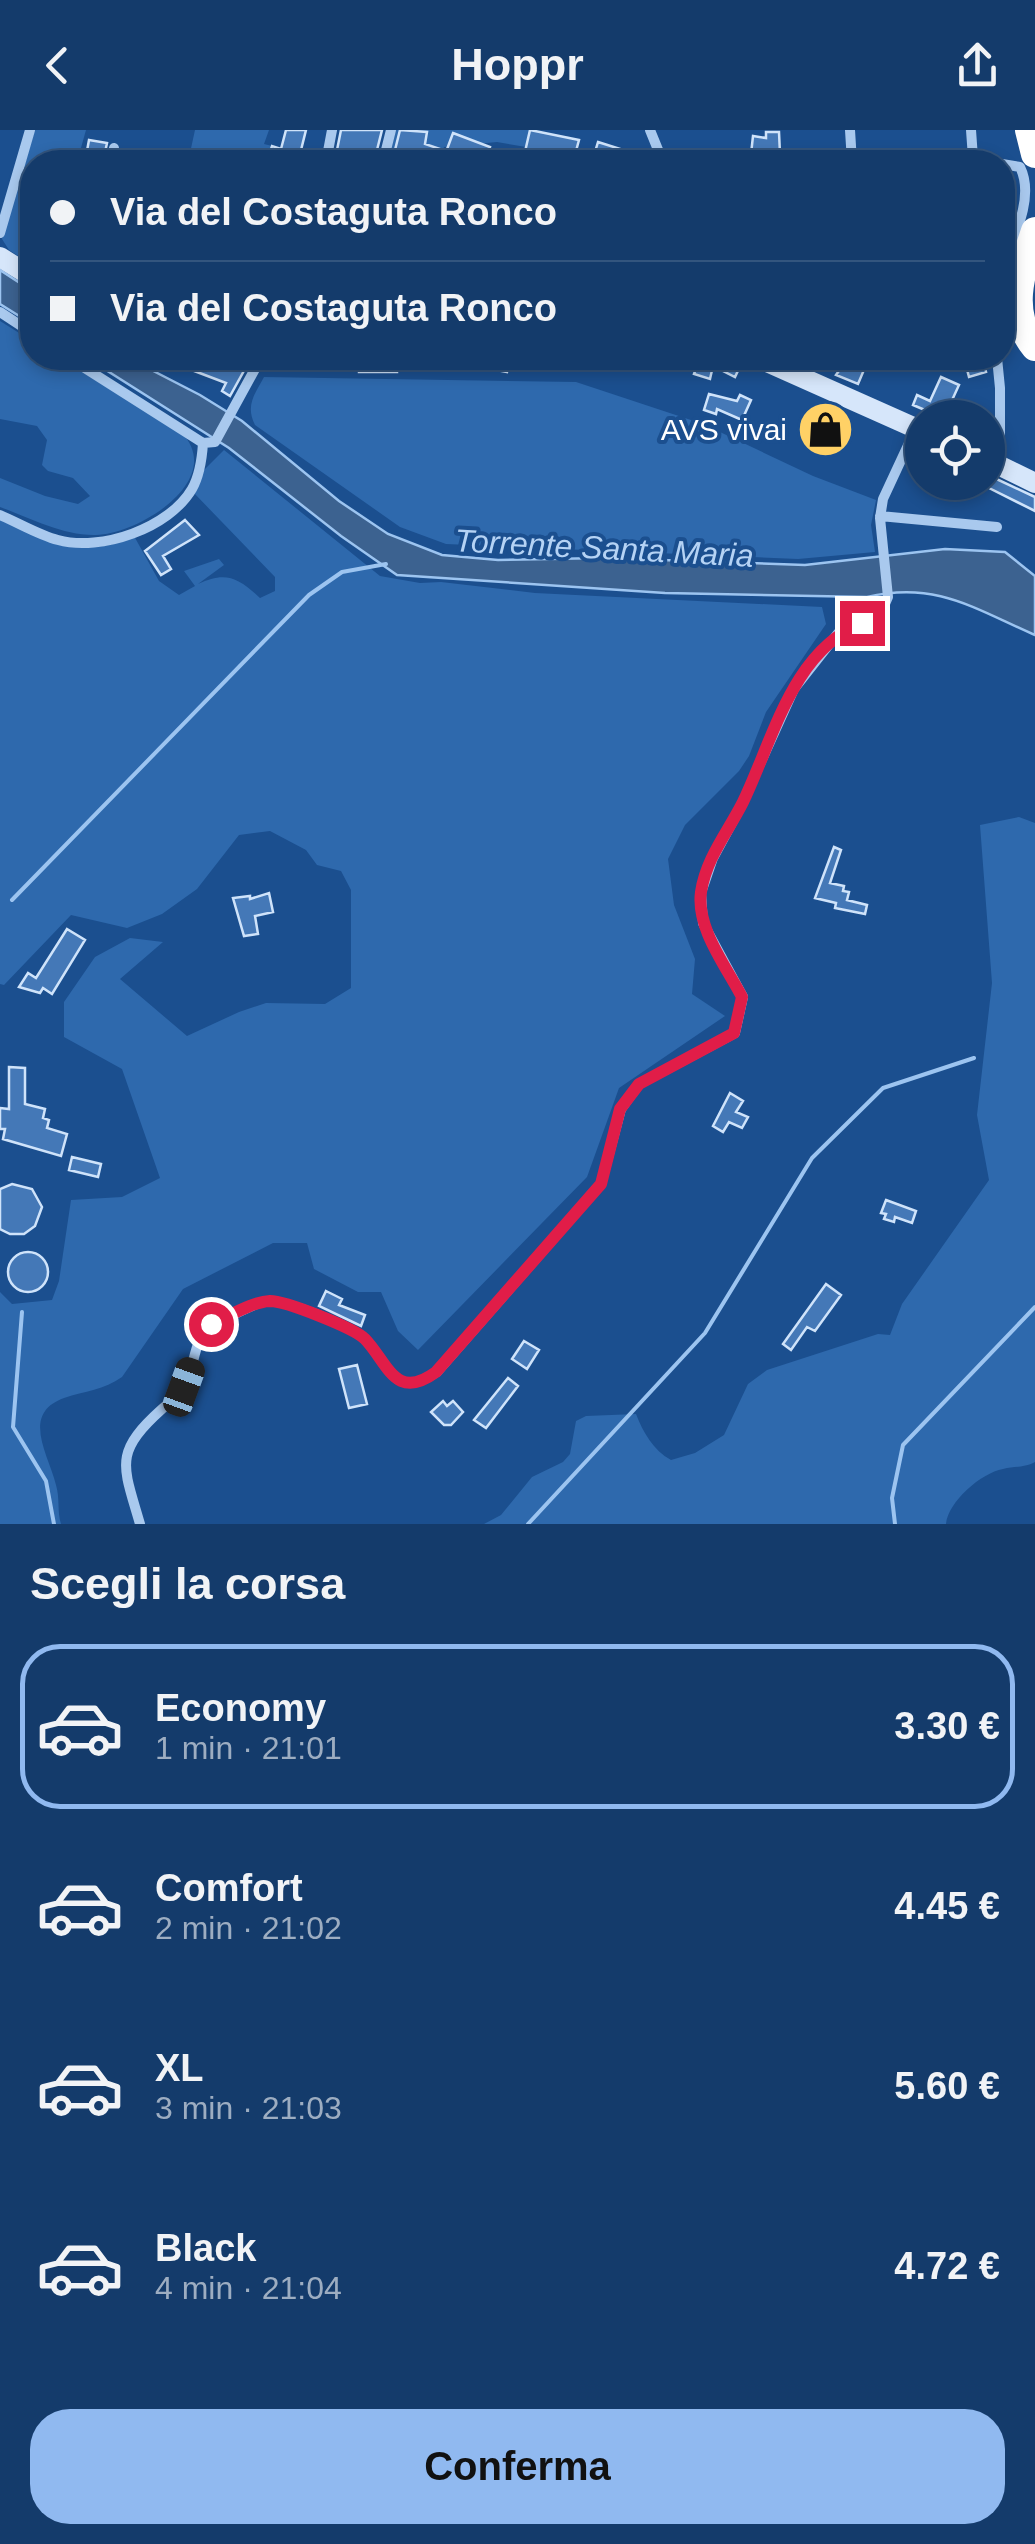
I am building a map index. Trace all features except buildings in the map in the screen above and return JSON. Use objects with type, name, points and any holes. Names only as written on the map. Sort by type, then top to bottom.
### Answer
[{"type":"highway","points":[[1029,130],[1035,154]]},
{"type":"highway","points":[[1035,231],[1018,294],[1025,335],[1035,348]]},
{"type":"highway","points":[[1035,257],[1027,310],[1035,338]]},
{"type":"street","points":[[0,233],[20,164]]},
{"type":"street","points":[[1015,165],[1020,166],[1027,180],[1015,233]]},
{"type":"street","points":[[90,370],[209,442]]},
{"type":"street","points":[[0,515],[61,541],[96,542],[124,537],[170,512],[191,491],[209,442],[234,412],[255,370]]},
{"type":"street","points":[[807,370],[905,422]]},
{"type":"street","points":[[998,370],[999,400]]},
{"type":"street","points":[[140,1524],[128,1490],[126,1461],[130,1444],[137,1430],[184,1387],[200,1341],[211,1324],[265,1301],[286,1302],[363,1337],[382,1366],[403,1382],[422,1382],[436,1372],[601,1184],[620,1109],[639,1084],[734,1033],[742,997],[703,922],[701,893],[713,858],[794,689],[839,632],[862,623],[884,606],[888,597],[880,516],[883,498],[905,456]]},
{"type":"street","points":[[1005,468],[1035,483]]},
{"type":"street","points":[[880,516],[997,527]]},
{"type":"shaded area","points":[[35,130],[86,130],[80,150],[29,150]]},
{"type":"shaded area","points":[[195,130],[269,130],[264,144],[272,146],[271,150],[191,150]]},
{"type":"shaded area","points":[[396,130],[530,130],[526,147],[497,142],[443,150],[391,150]]},
{"type":"shaded area","points":[[20,180],[20,257],[2,239]]},
{"type":"shaded area","points":[[0,270],[20,283],[20,316],[0,304]]},
{"type":"shaded area","points":[[0,321],[20,334],[20,370],[79,370],[182,433],[193,451],[193,469],[172,501],[134,525],[96,535],[59,529],[0,507],[0,478],[78,504],[90,496],[73,478],[48,471],[42,465],[47,440],[37,426],[0,419]]},
{"type":"shaded area","points":[[106,370],[151,370],[200,395],[242,421],[339,501],[388,534],[442,555],[498,560],[603,558],[805,565],[945,549],[1005,552],[1035,576],[1035,635],[954,600],[914,592],[867,597],[665,593],[397,575],[229,448]]},
{"type":"shaded area","points":[[264,377],[576,382],[703,424],[813,476],[876,500],[871,525],[875,552],[798,559],[446,544],[400,527],[255,425],[251,406]]},
{"type":"shaded area","points":[[224,450],[380,576],[535,593],[822,607],[826,624],[766,712],[739,771],[685,825],[668,859],[674,905],[695,959],[692,994],[725,1016],[619,1088],[587,1177],[418,1350],[398,1331],[381,1292],[358,1292],[314,1269],[307,1243],[273,1243],[183,1289],[122,1377],[101,1388],[64,1398],[43,1414],[41,1436],[57,1490],[61,1524],[0,1524],[0,1292],[12,1304],[52,1300],[59,1281],[71,1200],[122,1197],[160,1178],[122,1069],[64,1037],[64,1002],[95,957],[130,938],[163,942],[120,979],[187,1036],[266,1003],[325,1004],[351,988],[351,890],[341,871],[317,865],[306,850],[270,831],[239,835],[197,889],[162,914],[127,928],[71,915],[4,985],[0,984],[0,519],[82,546],[98,547],[134,536],[159,581],[179,595],[195,586],[184,571],[219,559],[224,565],[198,584],[231,578],[260,598],[275,591],[275,577],[193,492],[201,473]]},
{"type":"shaded area","points":[[1019,817],[1035,823],[1035,1462],[994,1472],[976,1482],[959,1498],[946,1524],[484,1524],[501,1515],[532,1477],[563,1462],[570,1454],[576,1421],[586,1416],[636,1414],[649,1440],[671,1460],[695,1453],[724,1435],[748,1384],[767,1370],[878,1334],[890,1335],[902,1304],[989,1180],[977,1115],[992,983],[980,825]]},
{"type":"waterway","points":[[12,900],[309,595],[342,572],[386,564]]},
{"type":"waterway","points":[[528,1524],[705,1333],[812,1158],[883,1088],[974,1058]]},
{"type":"waterway","points":[[895,1524],[892,1498],[903,1445],[1035,1307]]},
{"type":"waterway","points":[[22,1312],[13,1427],[46,1481],[54,1524]]},
{"type":"place","name":"AVS vivai","points":[[826,429]]},
{"type":"route","points":[[211,1324],[265,1301],[286,1302],[363,1337],[382,1366],[403,1382],[422,1382],[436,1372],[601,1184],[620,1109],[639,1084],[734,1033],[743,1007],[742,997],[703,922],[701,893],[722,837],[740,808],[772,730],[794,689],[839,632],[862,623]]},
{"type":"water label","name":"Torrente Santa Maria","points":[[604,548]]}]
